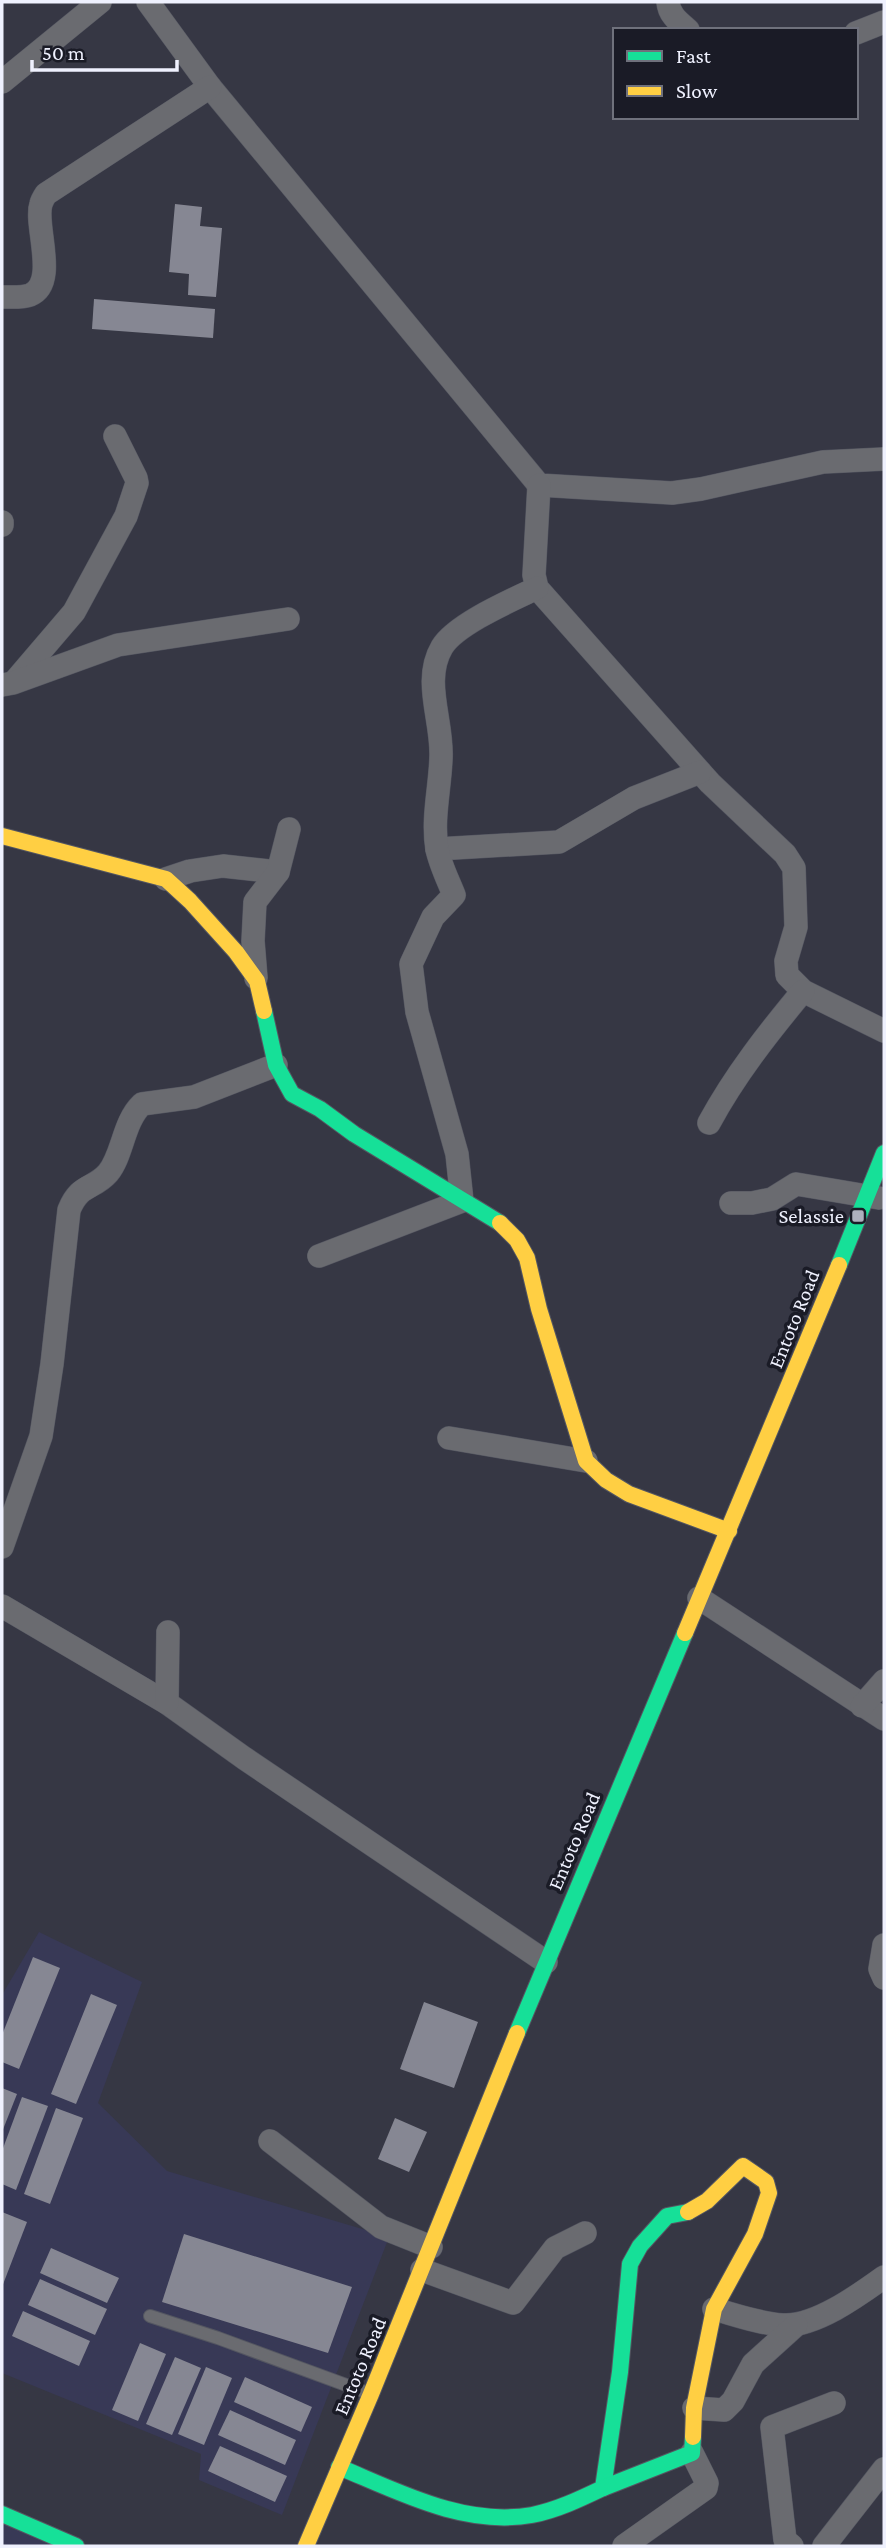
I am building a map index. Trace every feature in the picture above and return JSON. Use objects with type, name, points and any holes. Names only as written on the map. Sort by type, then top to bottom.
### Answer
[{"type":"street","points":[[2,82],[100,2]]},
{"type":"street","points":[[148,2],[210,87],[539,485],[534,575],[537,588],[700,772],[772,838],[794,868],[796,927],[786,961],[787,975],[803,991],[884,1031]]},
{"type":"street","points":[[668,2],[668,9],[686,28]]},
{"type":"street","points":[[858,32],[884,22]]},
{"type":"street","points":[[2,297],[27,296],[35,292],[41,283],[45,256],[40,205],[46,194],[210,87]]},
{"type":"street","points":[[7,684],[74,612],[126,516],[136,478],[115,436]]},
{"type":"street","points":[[539,485],[672,493],[823,462],[884,459]]},
{"type":"street","points":[[462,1201],[457,1154],[417,1012],[411,964],[433,918],[454,895],[437,849],[436,796],[441,757],[433,693],[436,661],[443,645],[477,617],[537,588]]},
{"type":"street","points":[[7,684],[118,645],[288,619]]},
{"type":"street","points":[[437,849],[559,842],[634,798],[700,772]]},
{"type":"street","points":[[289,829],[278,872],[255,902],[253,941],[257,981],[276,1066],[292,1094],[503,1224],[517,1240],[527,1258],[538,1309],[586,1461],[606,1480],[629,1494],[729,1531]]},
{"type":"street","points":[[5,842],[166,879],[236,952],[257,981]]},
{"type":"street","points":[[166,879],[190,871],[223,866],[278,872]]},
{"type":"street","points":[[709,1123],[725,1093],[803,991]]},
{"type":"street","points":[[2,1547],[41,1436],[69,1210],[73,1200],[78,1193],[109,1172],[130,1120],[142,1104],[194,1097],[276,1066]]},
{"type":"street","name":"Entoto Road","points":[[306,2546],[699,1598],[875,1197],[884,1153]]},
{"type":"street","points":[[730,1203],[772,1199],[796,1184],[875,1197]]},
{"type":"street","points":[[319,1256],[462,1201]]},
{"type":"street","points":[[449,1438],[586,1461]]},
{"type":"street","points":[[699,1598],[884,1719]]},
{"type":"street","points":[[2,1606],[167,1703],[546,1962]]},
{"type":"street","points":[[167,1703],[168,1632]]},
{"type":"street","points":[[862,1706],[884,1681]]},
{"type":"street","points":[[884,1945],[880,1969],[884,1978]]},
{"type":"street","points":[[270,2141],[381,2227],[431,2247]]},
{"type":"street","points":[[603,2488],[620,2372],[630,2264],[640,2246],[667,2216],[688,2212],[706,2201],[743,2166],[750,2169],[766,2182],[769,2193],[755,2234],[714,2309],[694,2409],[692,2453],[707,2483],[706,2488],[624,2546]]},
{"type":"street","points":[[422,2270],[513,2303],[555,2248],[584,2233]]},
{"type":"street","points":[[694,2409],[724,2410],[733,2401],[753,2364],[796,2325],[848,2304],[884,2277]]},
{"type":"street","points":[[714,2309],[782,2325],[796,2325]]},
{"type":"street","points":[[792,2546],[785,2540],[772,2427],[834,2403]]},
{"type":"street","points":[[339,2467],[422,2500],[469,2515],[498,2519],[526,2517],[573,2505],[603,2488],[692,2453]]},
{"type":"street","points":[[824,2546],[884,2469]]},
{"type":"street","points":[[2,2514],[76,2546]]},
{"type":"lane","points":[[150,2316],[371,2394]]},
{"type":"shaded area","points":[[39,1932],[142,1982],[98,2103],[167,2171],[389,2237],[282,2515],[199,2480],[201,2454],[2,2373],[2,1995]]},
{"type":"shaded area","points":[[2,2521],[55,2546],[2,2546]]},
{"type":"building","points":[[175,204],[202,207],[200,226],[222,228],[216,297],[188,295],[189,274],[169,272]]},
{"type":"building","points":[[94,299],[215,309],[213,338],[92,329]]},
{"type":"building","points":[[33,1957],[60,1968],[19,2069],[2,2062],[2,2035]]},
{"type":"building","points":[[91,1994],[117,2005],[76,2104],[51,2094]]},
{"type":"building","points":[[424,2002],[478,2022],[454,2088],[400,2069]]},
{"type":"building","points":[[2,2088],[17,2094],[2,2132]]},
{"type":"building","points":[[22,2097],[48,2106],[16,2190],[2,2184],[2,2151]]},
{"type":"building","points":[[56,2108],[83,2118],[50,2204],[24,2194]]},
{"type":"building","points":[[395,2118],[427,2132],[409,2172],[378,2159]]},
{"type":"building","points":[[2,2212],[27,2222],[2,2287]]},
{"type":"building","points":[[184,2234],[352,2287],[328,2353],[162,2302]]},
{"type":"building","points":[[51,2248],[119,2278],[107,2303],[40,2273]]},
{"type":"building","points":[[40,2279],[107,2309],[95,2335],[28,2305]]},
{"type":"building","points":[[23,2311],[90,2341],[79,2366],[12,2336]]},
{"type":"building","points":[[140,2343],[166,2354],[138,2421],[112,2410]]},
{"type":"building","points":[[175,2357],[201,2368],[172,2435],[146,2424]]},
{"type":"building","points":[[206,2367],[232,2378],[204,2445],[178,2434]]},
{"type":"building","points":[[245,2377],[312,2407],[301,2432],[234,2402]]},
{"type":"building","points":[[230,2410],[296,2440],[285,2465],[218,2435]]},
{"type":"building","points":[[220,2446],[287,2476],[275,2502],[208,2471]]},
{"type":"traffic: fast","points":[[264,1011],[276,1065],[292,1094],[500,1223]]},
{"type":"traffic: fast","points":[[839,1265],[884,1153]]},
{"type":"traffic: fast","points":[[517,2033],[685,1633]]},
{"type":"traffic: fast","points":[[339,2467],[433,2505],[482,2516],[507,2517],[541,2513],[603,2488],[620,2372],[630,2264],[640,2246],[667,2216],[688,2212]]},
{"type":"traffic: fast","points":[[603,2488],[692,2453],[693,2437]]},
{"type":"traffic: fast","points":[[2,2514],[76,2546]]},
{"type":"traffic: slow","points":[[2,836],[166,879],[236,952],[257,981],[264,1011]]},
{"type":"traffic: slow","points":[[500,1223],[517,1240],[527,1258],[539,1309],[586,1461],[606,1480],[629,1494],[729,1531]]},
{"type":"traffic: slow","points":[[685,1633],[839,1265]]},
{"type":"traffic: slow","points":[[306,2546],[371,2394],[517,2033]]},
{"type":"traffic: slow","points":[[688,2212],[707,2201],[743,2166],[766,2182],[769,2193],[755,2234],[714,2309],[694,2408],[693,2437]]},
{"type":"place","name":"Selassie","points":[[858,1216]]}]
